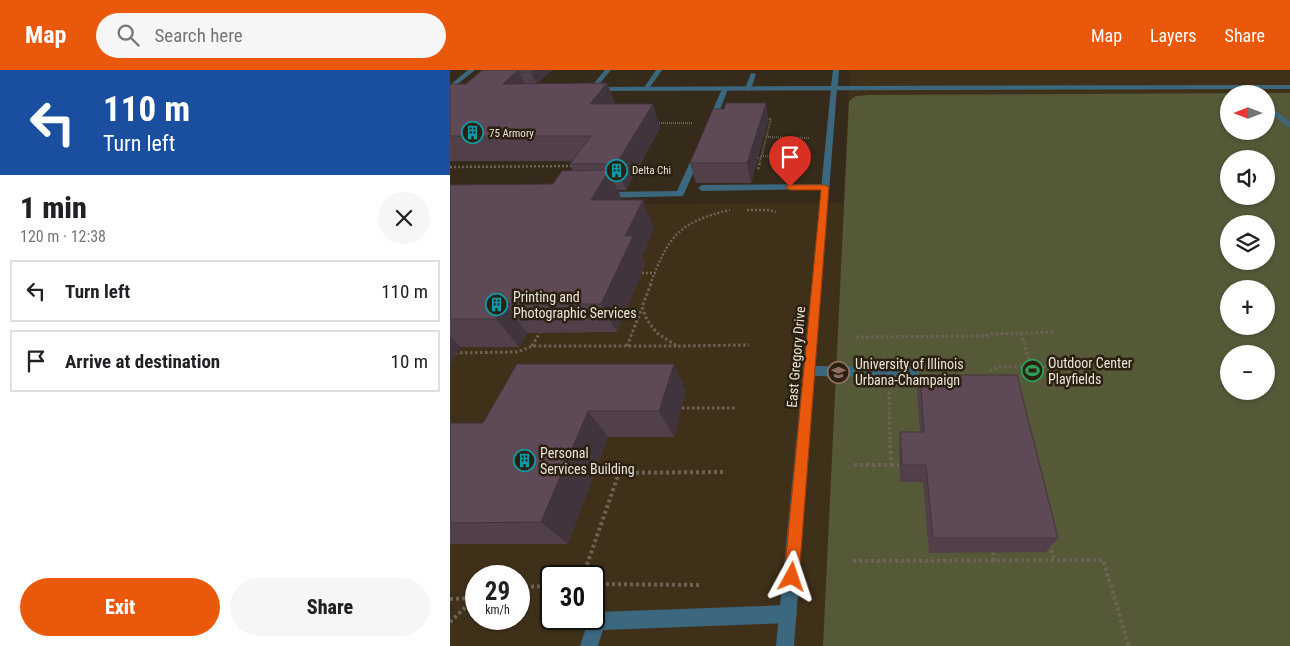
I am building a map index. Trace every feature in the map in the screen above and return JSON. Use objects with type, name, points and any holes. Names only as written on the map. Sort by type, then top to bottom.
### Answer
[{"type":"street","points":[[450,88],[472,70]]},
{"type":"street","points":[[592,89],[608,70]]},
{"type":"street","points":[[646,89],[658,70]]},
{"type":"street","name":"East Gregory Drive","points":[[785,646],[836,70]]},
{"type":"street","points":[[748,89],[753,74]]},
{"type":"street","points":[[583,89],[1220,87]]},
{"type":"street","points":[[1275,87],[1290,87]]},
{"type":"street","points":[[450,88],[463,89]]},
{"type":"street","points":[[707,132],[725,89]]},
{"type":"street","points":[[1275,114],[1290,126]]},
{"type":"street","points":[[594,195],[680,194],[703,140]]},
{"type":"street","points":[[702,188],[825,187]]},
{"type":"street","points":[[810,371],[913,372]]},
{"type":"street","points":[[589,646],[597,621],[788,614]]},
{"type":"path","points":[[761,156],[771,120],[762,120]]},
{"type":"path","points":[[656,123],[711,123]]},
{"type":"path","points":[[766,138],[811,138]]},
{"type":"path","points":[[753,157],[808,158]]},
{"type":"path","points":[[450,168],[577,166]]},
{"type":"path","points":[[627,346],[673,236],[684,225],[714,212],[730,210]]},
{"type":"path","points":[[740,210],[770,210],[776,212]]},
{"type":"path","points":[[642,273],[656,273]]},
{"type":"path","points":[[642,307],[646,320],[657,333],[677,346]]},
{"type":"path","points":[[532,346],[546,321]]},
{"type":"path","points":[[856,337],[986,336],[1054,332]]},
{"type":"path","points":[[1021,333],[1031,366]]},
{"type":"path","points":[[450,353],[518,352],[532,346],[748,346]]},
{"type":"path","points":[[990,371],[998,367],[1065,366]]},
{"type":"path","points":[[888,372],[891,464]]},
{"type":"path","points":[[682,408],[736,408]]},
{"type":"path","points":[[854,464],[899,465]]},
{"type":"path","points":[[594,474],[723,472]]},
{"type":"path","points":[[587,565],[619,474]]},
{"type":"path","points":[[1049,537],[1054,561]]},
{"type":"path","points":[[993,552],[994,561]]},
{"type":"path","points":[[853,561],[1102,560],[1129,646]]},
{"type":"path","points":[[605,584],[701,585]]},
{"type":"path","points":[[450,599],[465,598]]},
{"type":"path","points":[[450,622],[465,608]]},
{"type":"shaded area","name":"University of Illinois Urbana-Champaign","points":[[850,70],[1290,70],[1290,646],[450,646],[450,205],[843,203]]},
{"type":"green space","name":"Outdoor Center Playfields","points":[[1220,93],[1220,140],[1275,140],[1275,93],[1290,93],[1290,646],[823,646],[849,101],[856,96]]},
{"type":"building","points":[[482,70],[518,70],[503,84],[607,83],[590,104],[653,104],[616,164],[570,164],[591,136],[450,136],[450,84],[466,84]]},
{"type":"building","points":[[518,70],[533,70],[531,72],[519,72]]},
{"type":"building","points":[[726,103],[766,103],[747,163],[690,163],[713,109],[724,109]]},
{"type":"building","name":"Printing and Photographic Services","points":[[609,170],[591,200],[643,200],[625,236],[633,236],[601,304],[505,304],[496,319],[450,319],[450,185],[553,184],[562,171]]},
{"type":"building","name":"Personal Services Building","points":[[517,364],[674,364],[659,411],[588,411],[541,522],[450,523],[450,423],[483,423]]},
{"type":"building","points":[[920,375],[1017,375],[1058,538],[933,538],[926,465],[902,465],[900,432],[924,432]]},
{"type":"place","name":"75 Armory","points":[[473,133]]},
{"type":"place","name":"Delta Chi","points":[[616,170]]},
{"type":"place","name":"Printing and Photographic Services","points":[[497,305]]},
{"type":"place","name":"Outdoor Center Playfields","points":[[1032,371]]},
{"type":"place","name":"University of Illinois Urbana-Champaign","points":[[839,372]]},
{"type":"place","name":"Personal Services Building","points":[[524,461]]},
{"type":"route","points":[[790,187],[825,187],[792,577]]}]
